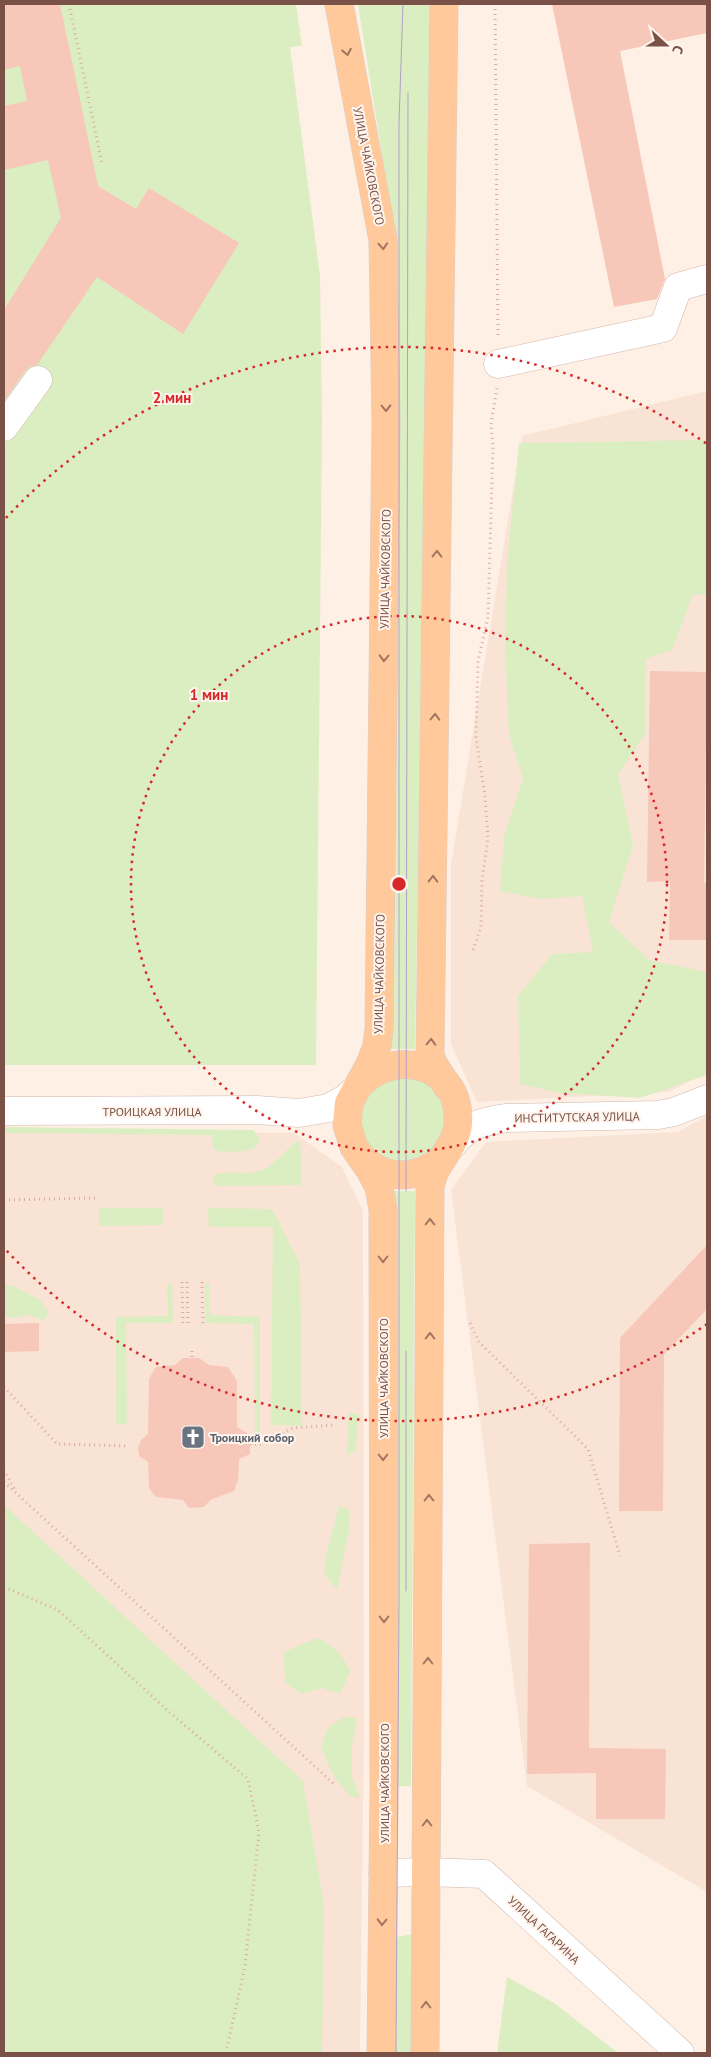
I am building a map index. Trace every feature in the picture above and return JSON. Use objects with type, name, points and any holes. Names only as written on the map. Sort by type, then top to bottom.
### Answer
[{"type":"main road","name":"УЛИЦА ЧАЙКОВСКОГО","points":[[339,4],[383,240],[386,422],[378,1029],[374,1054],[349,1102],[347,1118],[348,1133],[356,1150],[376,1180],[381,1194],[383,1210],[383,1873],[381,2053]]},
{"type":"main road","name":"ИНСТИТУТСКАЯ УЛИЦА","points":[[426,1872],[430,1189],[434,1174],[458,1130],[458,1114],[455,1099],[439,1078],[430,1056],[444,4]]},
{"type":"main road","points":[[358,1086],[379,1069],[394,1064],[409,1064],[439,1078]]},
{"type":"main road","points":[[356,1150],[368,1164],[381,1172],[403,1176],[425,1171],[448,1151]]},
{"type":"main road","points":[[425,2053],[426,1872]]},
{"type":"street","points":[[498,364],[663,328],[678,287],[707,279]]},
{"type":"street","points":[[4,427],[38,380]]},
{"type":"street","points":[[439,1078],[471,1106],[488,1115],[507,1118]]},
{"type":"street","points":[[299,1113],[330,1108],[344,1100],[358,1086]]},
{"type":"street","name":"ИНСТИТУТСКАЯ УЛИЦА","points":[[448,1151],[462,1133],[472,1126],[488,1120],[658,1115],[674,1112],[707,1099]]},
{"type":"street","name":"ТРОИЦКАЯ УЛИЦА","points":[[4,1111],[257,1110],[299,1113]]},
{"type":"street","points":[[299,1113],[330,1126],[356,1150]]},
{"type":"street","name":"УЛИЦА ГАГАРИНА","points":[[383,1873],[484,1874],[680,2053]]},
{"type":"path","points":[[69,4],[102,164]]},
{"type":"path","points":[[473,950],[481,927],[482,880],[488,838],[485,797],[476,737],[477,682],[478,661],[488,617],[491,424],[499,377],[495,4]]},
{"type":"path","points":[[4,1200],[96,1198]]},
{"type":"path","points":[[182,1282],[185,1325],[187,1282]]},
{"type":"path","points":[[202,1282],[203,1325]]},
{"type":"path","points":[[470,1323],[479,1342],[588,1449],[620,1556]]},
{"type":"path","points":[[192,1351],[192,1358]]},
{"type":"path","points":[[4,1387],[57,1444],[129,1446]]},
{"type":"path","points":[[250,1444],[261,1444],[293,1428],[335,1424]]},
{"type":"path","points":[[4,1470],[18,1494]]},
{"type":"path","points":[[4,1482],[334,1784]]},
{"type":"path","points":[[4,1588],[58,1610],[168,1711],[248,1779],[259,1832],[245,1966],[226,2053]]},
{"type":"shaded area","points":[[707,391],[707,1072],[669,1092],[477,1102],[451,1044],[451,864],[522,436]]},
{"type":"shaded area","points":[[707,1116],[707,1892],[527,1786],[451,1190],[486,1142],[678,1132]]},
{"type":"shaded area","points":[[4,1131],[294,1133],[342,1167],[363,1211],[364,1732],[360,2053],[4,2053]]},
{"type":"green space","points":[[4,4],[296,4],[302,46],[290,47],[320,276],[322,421],[316,1064],[313,1065],[4,1065]]},
{"type":"green space","points":[[358,4],[432,4],[415,1049],[389,1049],[395,236]]},
{"type":"green space","points":[[707,440],[707,595],[693,594],[672,650],[646,659],[645,734],[618,774],[633,845],[609,922],[649,960],[707,972],[707,1075],[640,1098],[560,1093],[520,1084],[518,996],[552,954],[593,952],[582,896],[541,899],[500,891],[504,837],[523,778],[509,735],[505,646],[507,563],[519,443]]},
{"type":"green space","points":[[387,1072],[441,1086],[453,1116],[426,1164],[372,1159],[354,1107]]},
{"type":"green space","points":[[4,1127],[254,1130],[260,1139],[252,1149],[228,1152],[214,1150],[211,1135],[4,1133]]},
{"type":"green space","points":[[297,1141],[300,1142],[302,1185],[215,1186],[213,1179],[215,1175],[220,1173],[248,1173],[264,1169]]},
{"type":"green space","points":[[393,1191],[415,1191],[411,1786],[392,1786]]},
{"type":"green space","points":[[99,1208],[163,1208],[163,1225],[99,1226]]},
{"type":"green space","points":[[208,1208],[272,1209],[300,1264],[302,1426],[271,1425],[273,1227],[209,1227]]},
{"type":"green space","points":[[167,1283],[172,1283],[173,1323],[126,1323],[127,1424],[116,1424],[116,1317],[168,1316]]},
{"type":"green space","points":[[205,1283],[209,1283],[210,1315],[260,1317],[260,1437],[255,1437],[254,1324],[206,1323]]},
{"type":"green space","points":[[4,1284],[13,1286],[40,1300],[49,1313],[44,1320],[27,1315],[11,1318],[4,1316]]},
{"type":"green space","points":[[349,1412],[359,1415],[355,1451],[347,1456]]},
{"type":"green space","points":[[4,1505],[303,1781],[324,1904],[322,2053],[4,2053]]},
{"type":"green space","points":[[339,1506],[349,1510],[349,1530],[337,1590],[324,1573],[326,1556]]},
{"type":"green space","points":[[317,1638],[329,1644],[337,1651],[350,1671],[340,1694],[321,1688],[302,1694],[285,1683],[284,1652]]},
{"type":"green space","points":[[344,1717],[357,1718],[352,1746],[352,1777],[360,1798],[350,1796],[334,1777],[321,1747],[328,1728]]},
{"type":"green space","points":[[413,1934],[411,2053],[390,2053],[391,1938]]},
{"type":"green space","points":[[507,1977],[554,2003],[618,2053],[497,2053]]},
{"type":"building","points":[[4,4],[60,4],[98,186],[136,209],[149,188],[239,243],[183,334],[97,277],[37,365],[31,366],[25,371],[4,401],[4,310],[61,218],[48,160],[4,170],[4,106],[27,101],[20,66],[4,70]]},
{"type":"building","points":[[552,4],[707,4],[707,33],[620,51],[665,279],[657,299],[614,307]]},
{"type":"building","points":[[650,671],[707,672],[704,883],[707,883],[707,940],[669,940],[670,881],[647,882]]},
{"type":"building","points":[[707,1245],[707,1309],[664,1354],[663,1511],[619,1511],[620,1338]]},
{"type":"building","points":[[39,1323],[39,1351],[4,1352],[4,1324]]},
{"type":"building","points":[[183,1358],[199,1358],[209,1365],[228,1367],[237,1381],[237,1427],[250,1435],[250,1454],[239,1459],[238,1480],[234,1491],[210,1500],[204,1507],[189,1508],[183,1500],[156,1497],[149,1488],[148,1462],[139,1456],[138,1448],[141,1440],[148,1434],[149,1379],[156,1367],[175,1365]]},
{"type":"building","points":[[590,1543],[589,1748],[666,1749],[665,1819],[596,1819],[596,1773],[527,1774],[529,1544]]},
{"type":"tram line","points":[[396,2053],[399,1602],[399,123],[403,4]]},
{"type":"tram line","points":[[406,1191],[408,93]]},
{"type":"tram line","points":[[406,1351],[406,1591]]},
{"type":"place","name":"Троицкий собор","points":[[193,1437]]}]
